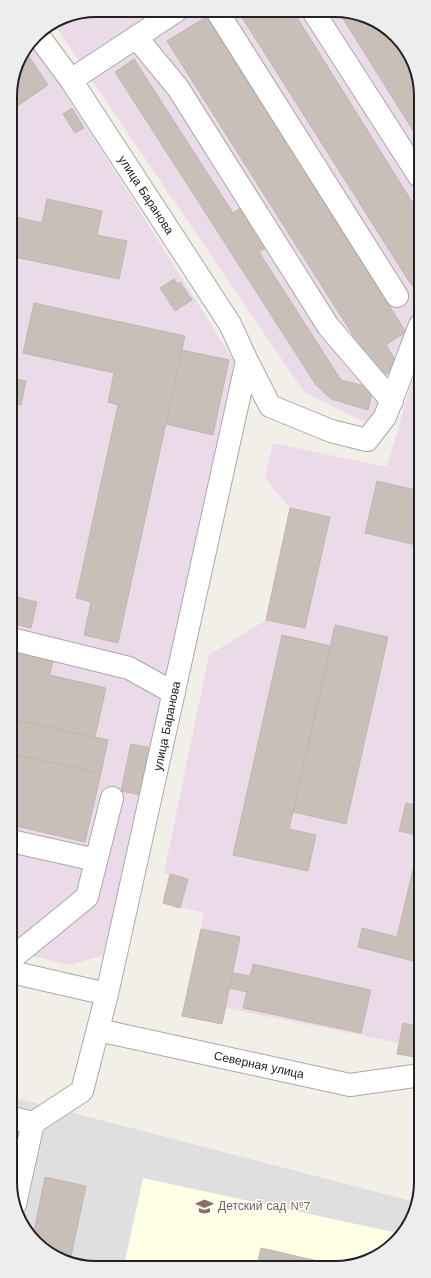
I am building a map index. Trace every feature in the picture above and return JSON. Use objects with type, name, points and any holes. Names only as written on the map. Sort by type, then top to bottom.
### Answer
[{"type":"street","points":[[71,80],[166,17]]},
{"type":"street","points":[[221,17],[397,296]]},
{"type":"street","points":[[316,17],[414,168]]},
{"type":"street","points":[[136,37],[178,88],[328,326],[392,401]]},
{"type":"street","name":"улица Баранова","points":[[41,40],[71,80],[230,324],[270,406],[331,432],[367,440],[385,417],[414,341]]},
{"type":"street","name":"улица Баранова","points":[[33,1123],[82,1091],[107,994],[247,361]]},
{"type":"street","points":[[17,640],[129,668],[174,694]]},
{"type":"street","points":[[17,954],[87,897],[112,798]]},
{"type":"street","points":[[17,842],[96,860]]},
{"type":"street","points":[[17,973],[107,994]]},
{"type":"street","name":"Северная улица","points":[[98,1030],[350,1085],[414,1076]]},
{"type":"street","points":[[17,1119],[33,1123],[18,1191]]},
{"type":"shaded area","points":[[91,17],[335,17],[360,21],[370,25],[383,33],[398,48],[408,66],[414,96],[414,322],[402,363],[369,424],[304,392],[57,28],[61,25],[71,21]]},
{"type":"shaded area","points":[[33,48],[58,81],[237,366],[107,954],[70,965],[17,952],[17,91],[23,66]]},
{"type":"shaded area","points":[[414,374],[414,1057],[397,1054],[399,1043],[226,1008],[222,1024],[182,1016],[204,913],[163,903],[170,875],[164,873],[209,655],[266,620],[290,509],[265,477],[273,443],[387,467]]},
{"type":"shaded area","points":[[17,1098],[411,1202],[401,1226],[387,1241],[379,1248],[365,1255],[345,1260],[91,1261],[71,1257],[48,1245],[40,1238],[33,1230],[23,1212],[17,1187]]},
{"type":"shaded area","name":"Детский сад №7","points":[[143,1178],[395,1233],[379,1248],[360,1257],[345,1260],[125,1261]]},
{"type":"building","points":[[206,17],[406,332],[386,345],[399,366],[380,378],[167,41]]},
{"type":"building","points":[[242,17],[297,17],[414,205],[414,285],[412,286]]},
{"type":"building","points":[[343,18],[360,21],[379,30],[391,40],[401,53],[408,66],[413,86],[414,132]]},
{"type":"building","points":[[28,55],[48,85],[17,106],[17,91],[20,76]]},
{"type":"building","points":[[134,59],[233,213],[240,208],[266,248],[259,252],[341,380],[373,388],[368,410],[331,399],[316,385],[115,72]]},
{"type":"building","points":[[72,108],[84,128],[75,133],[63,114]]},
{"type":"building","points":[[47,199],[102,211],[97,235],[127,241],[119,279],[17,257],[17,217],[42,223]]},
{"type":"building","points":[[174,279],[177,284],[180,282],[192,300],[175,311],[160,288]]},
{"type":"building","points":[[34,303],[185,336],[118,643],[84,635],[91,602],[76,598],[118,405],[108,402],[114,373],[23,353]]},
{"type":"building","points":[[182,350],[229,360],[213,435],[166,424]]},
{"type":"building","points":[[17,379],[26,381],[21,405],[17,404]]},
{"type":"building","points":[[377,481],[414,490],[414,545],[365,533]]},
{"type":"building","points":[[290,508],[330,517],[305,628],[266,620]]},
{"type":"building","points":[[17,597],[37,602],[31,628],[17,624]]},
{"type":"building","points":[[335,625],[388,637],[346,824],[293,812]]},
{"type":"building","points":[[282,635],[331,646],[289,829],[316,835],[308,871],[233,855]]},
{"type":"building","points":[[17,651],[53,660],[50,675],[106,688],[95,737],[17,720]]},
{"type":"building","points":[[17,720],[108,740],[101,773],[17,755]]},
{"type":"building","points":[[131,744],[152,748],[141,795],[121,791]]},
{"type":"building","points":[[17,755],[101,773],[85,842],[17,826]]},
{"type":"building","points":[[406,803],[414,805],[414,835],[399,831]]},
{"type":"building","points":[[414,865],[414,961],[358,947],[362,928],[397,937]]},
{"type":"building","points":[[170,874],[188,879],[180,908],[163,903]]},
{"type":"building","points":[[201,929],[240,937],[222,1024],[182,1016]]},
{"type":"building","points":[[253,964],[371,990],[361,1033],[243,1008],[247,992],[229,988],[233,973],[250,976]]},
{"type":"building","points":[[403,1023],[414,1025],[414,1057],[397,1054]]},
{"type":"building","points":[[45,1177],[86,1186],[71,1257],[48,1245],[34,1231]]},
{"type":"building","points":[[261,1248],[318,1261],[258,1261]]},
{"type":"place","name":"Детский сад №7","points":[[205,1206]]}]
